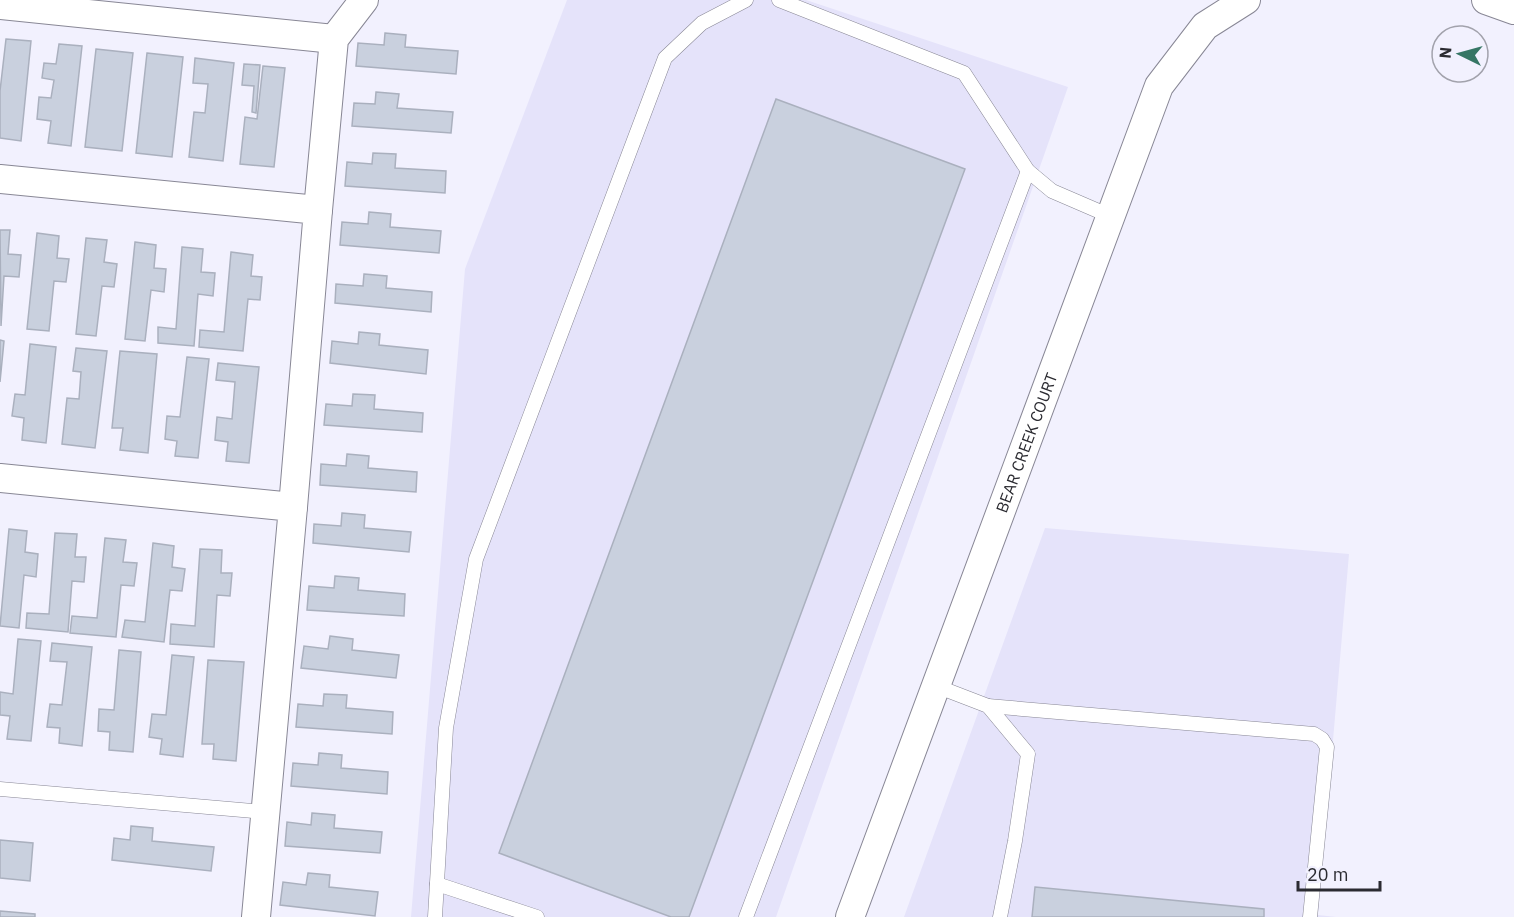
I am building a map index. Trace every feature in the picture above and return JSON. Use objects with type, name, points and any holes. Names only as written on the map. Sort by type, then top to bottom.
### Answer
[{"type":"street","points":[[256,917],[334,39],[364,0]]},
{"type":"street","name":"BEAR CREEK COURT","points":[[850,917],[1159,86],[1205,26],[1246,0]]},
{"type":"street","points":[[1486,0],[1514,10]]},
{"type":"street","points":[[0,5],[334,39]]},
{"type":"street","points":[[0,179],[318,210]]},
{"type":"street","points":[[0,478],[293,507]]},
{"type":"lane","points":[[435,917],[446,728],[476,559],[665,58],[702,23],[746,0]]},
{"type":"lane","points":[[779,0],[964,73],[1028,171],[1052,192],[1110,216]]},
{"type":"lane","points":[[746,917],[1028,171]]},
{"type":"lane","points":[[936,686],[988,705],[1314,734],[1322,739],[1327,747],[1310,917]]},
{"type":"lane","points":[[988,705],[1028,754],[1015,841],[1000,917]]},
{"type":"lane","points":[[0,789],[265,812]]},
{"type":"lane","points":[[437,884],[537,917]]},
{"type":"shaded area","points":[[567,0],[806,0],[1068,87],[776,917],[411,917],[465,269]]},
{"type":"shaded area","points":[[1045,528],[1349,554],[1318,915],[1336,917],[904,917]]},
{"type":"building","points":[[385,33],[406,35],[405,47],[458,51],[456,74],[356,66],[358,43],[384,45]]},
{"type":"building","points":[[6,39],[31,41],[21,141],[0,138],[0,91]]},
{"type":"building","points":[[59,44],[82,46],[71,146],[48,143],[51,121],[37,119],[39,97],[51,98],[54,80],[42,78],[44,63],[56,64]]},
{"type":"building","points":[[96,49],[133,53],[122,151],[85,147]]},
{"type":"building","points":[[147,53],[183,57],[172,157],[136,153]]},
{"type":"building","points":[[195,58],[234,63],[223,161],[189,157],[194,112],[205,113],[208,84],[193,83]]},
{"type":"building","points":[[244,64],[260,65],[256,113],[252,112],[254,86],[242,85]]},
{"type":"building","points":[[263,66],[285,68],[274,167],[240,164],[245,117],[257,119]]},
{"type":"building","points":[[376,92],[399,94],[397,108],[453,112],[451,133],[352,126],[354,103],[375,104]]},
{"type":"building","points":[[776,99],[965,169],[689,917],[671,917],[499,853]]},
{"type":"building","points":[[373,153],[396,154],[395,168],[446,171],[445,193],[345,186],[347,162],[372,164]]},
{"type":"building","points":[[369,212],[391,214],[390,227],[441,231],[439,253],[340,245],[342,222],[368,224]]},
{"type":"building","points":[[0,230],[10,230],[8,254],[21,255],[19,277],[4,276],[1,326]]},
{"type":"building","points":[[37,233],[59,236],[57,258],[69,259],[66,282],[54,281],[49,331],[27,329]]},
{"type":"building","points":[[86,238],[107,240],[104,262],[117,264],[114,287],[102,286],[96,336],[76,334]]},
{"type":"building","points":[[135,242],[156,245],[154,268],[166,269],[164,292],[151,290],[145,341],[125,339]]},
{"type":"building","points":[[182,247],[203,249],[201,272],[215,273],[213,296],[198,294],[194,346],[158,343],[158,327],[176,329]]},
{"type":"building","points":[[231,252],[253,255],[251,276],[262,277],[260,300],[248,299],[243,351],[199,347],[200,330],[224,332]]},
{"type":"building","points":[[364,274],[387,276],[386,288],[432,292],[431,312],[335,303],[336,284],[363,286]]},
{"type":"building","points":[[359,332],[380,334],[379,345],[428,350],[426,374],[330,363],[332,341],[358,344]]},
{"type":"building","points":[[0,340],[4,341],[0,382]]},
{"type":"building","points":[[30,344],[56,347],[46,443],[22,440],[24,418],[12,416],[15,394],[25,395]]},
{"type":"building","points":[[76,348],[107,351],[95,448],[62,444],[67,398],[79,399],[81,372],[73,371]]},
{"type":"building","points":[[120,351],[157,354],[148,453],[120,450],[123,428],[112,428]]},
{"type":"building","points":[[187,357],[209,359],[198,458],[175,456],[177,441],[165,439],[167,416],[180,417]]},
{"type":"building","points":[[218,363],[259,367],[249,463],[226,461],[228,442],[215,440],[217,417],[232,419],[235,382],[216,380]]},
{"type":"building","points":[[353,394],[375,395],[374,409],[423,413],[422,432],[324,425],[326,404],[352,406]]},
{"type":"building","points":[[347,454],[369,456],[368,468],[417,472],[416,492],[320,485],[321,464],[346,466]]},
{"type":"building","points":[[342,513],[365,515],[364,528],[411,532],[409,552],[313,543],[314,524],[341,526]]},
{"type":"building","points":[[9,529],[27,531],[25,552],[38,554],[36,577],[24,575],[19,628],[0,626]]},
{"type":"building","points":[[55,533],[77,534],[75,557],[86,557],[84,582],[72,581],[68,632],[26,628],[27,613],[49,614]]},
{"type":"building","points":[[105,538],[126,540],[123,562],[137,563],[134,586],[121,585],[116,637],[70,633],[72,616],[97,618]]},
{"type":"building","points":[[153,543],[174,546],[172,567],[185,569],[182,591],[170,590],[164,642],[122,637],[125,620],[145,622]]},
{"type":"building","points":[[200,549],[222,550],[221,573],[232,573],[230,596],[217,595],[214,647],[170,644],[171,624],[195,626]]},
{"type":"building","points":[[335,576],[359,578],[358,590],[405,594],[404,616],[307,610],[309,586],[334,588]]},
{"type":"building","points":[[330,636],[353,639],[352,650],[399,655],[396,678],[301,668],[304,646],[328,649]]},
{"type":"building","points":[[18,639],[41,641],[31,741],[7,739],[10,716],[0,715],[0,692],[13,694]]},
{"type":"building","points":[[52,643],[92,647],[82,746],[59,743],[60,728],[47,727],[50,704],[62,705],[67,662],[50,661]]},
{"type":"building","points":[[119,650],[141,652],[133,752],[109,750],[110,732],[98,731],[99,709],[114,710]]},
{"type":"building","points":[[172,655],[194,657],[183,757],[160,754],[162,739],[149,737],[152,714],[166,715]]},
{"type":"building","points":[[208,660],[244,662],[236,761],[213,759],[214,744],[202,744]]},
{"type":"building","points":[[324,694],[347,695],[346,708],[393,712],[392,734],[296,727],[298,704],[323,706]]},
{"type":"building","points":[[319,753],[342,755],[341,768],[388,772],[387,794],[291,786],[293,763],[318,765]]},
{"type":"building","points":[[312,813],[335,815],[334,828],[382,832],[380,853],[285,846],[287,822],[311,825]]},
{"type":"building","points":[[131,826],[153,828],[152,841],[214,847],[211,871],[112,860],[114,838],[130,840]]},
{"type":"building","points":[[0,840],[33,843],[30,881],[0,878]]},
{"type":"building","points":[[308,873],[330,875],[329,887],[378,892],[375,916],[280,905],[283,882],[306,885]]},
{"type":"building","points":[[1035,887],[1264,909],[1264,917],[1032,917]]},
{"type":"building","points":[[0,911],[35,914],[35,917],[0,917]]}]
